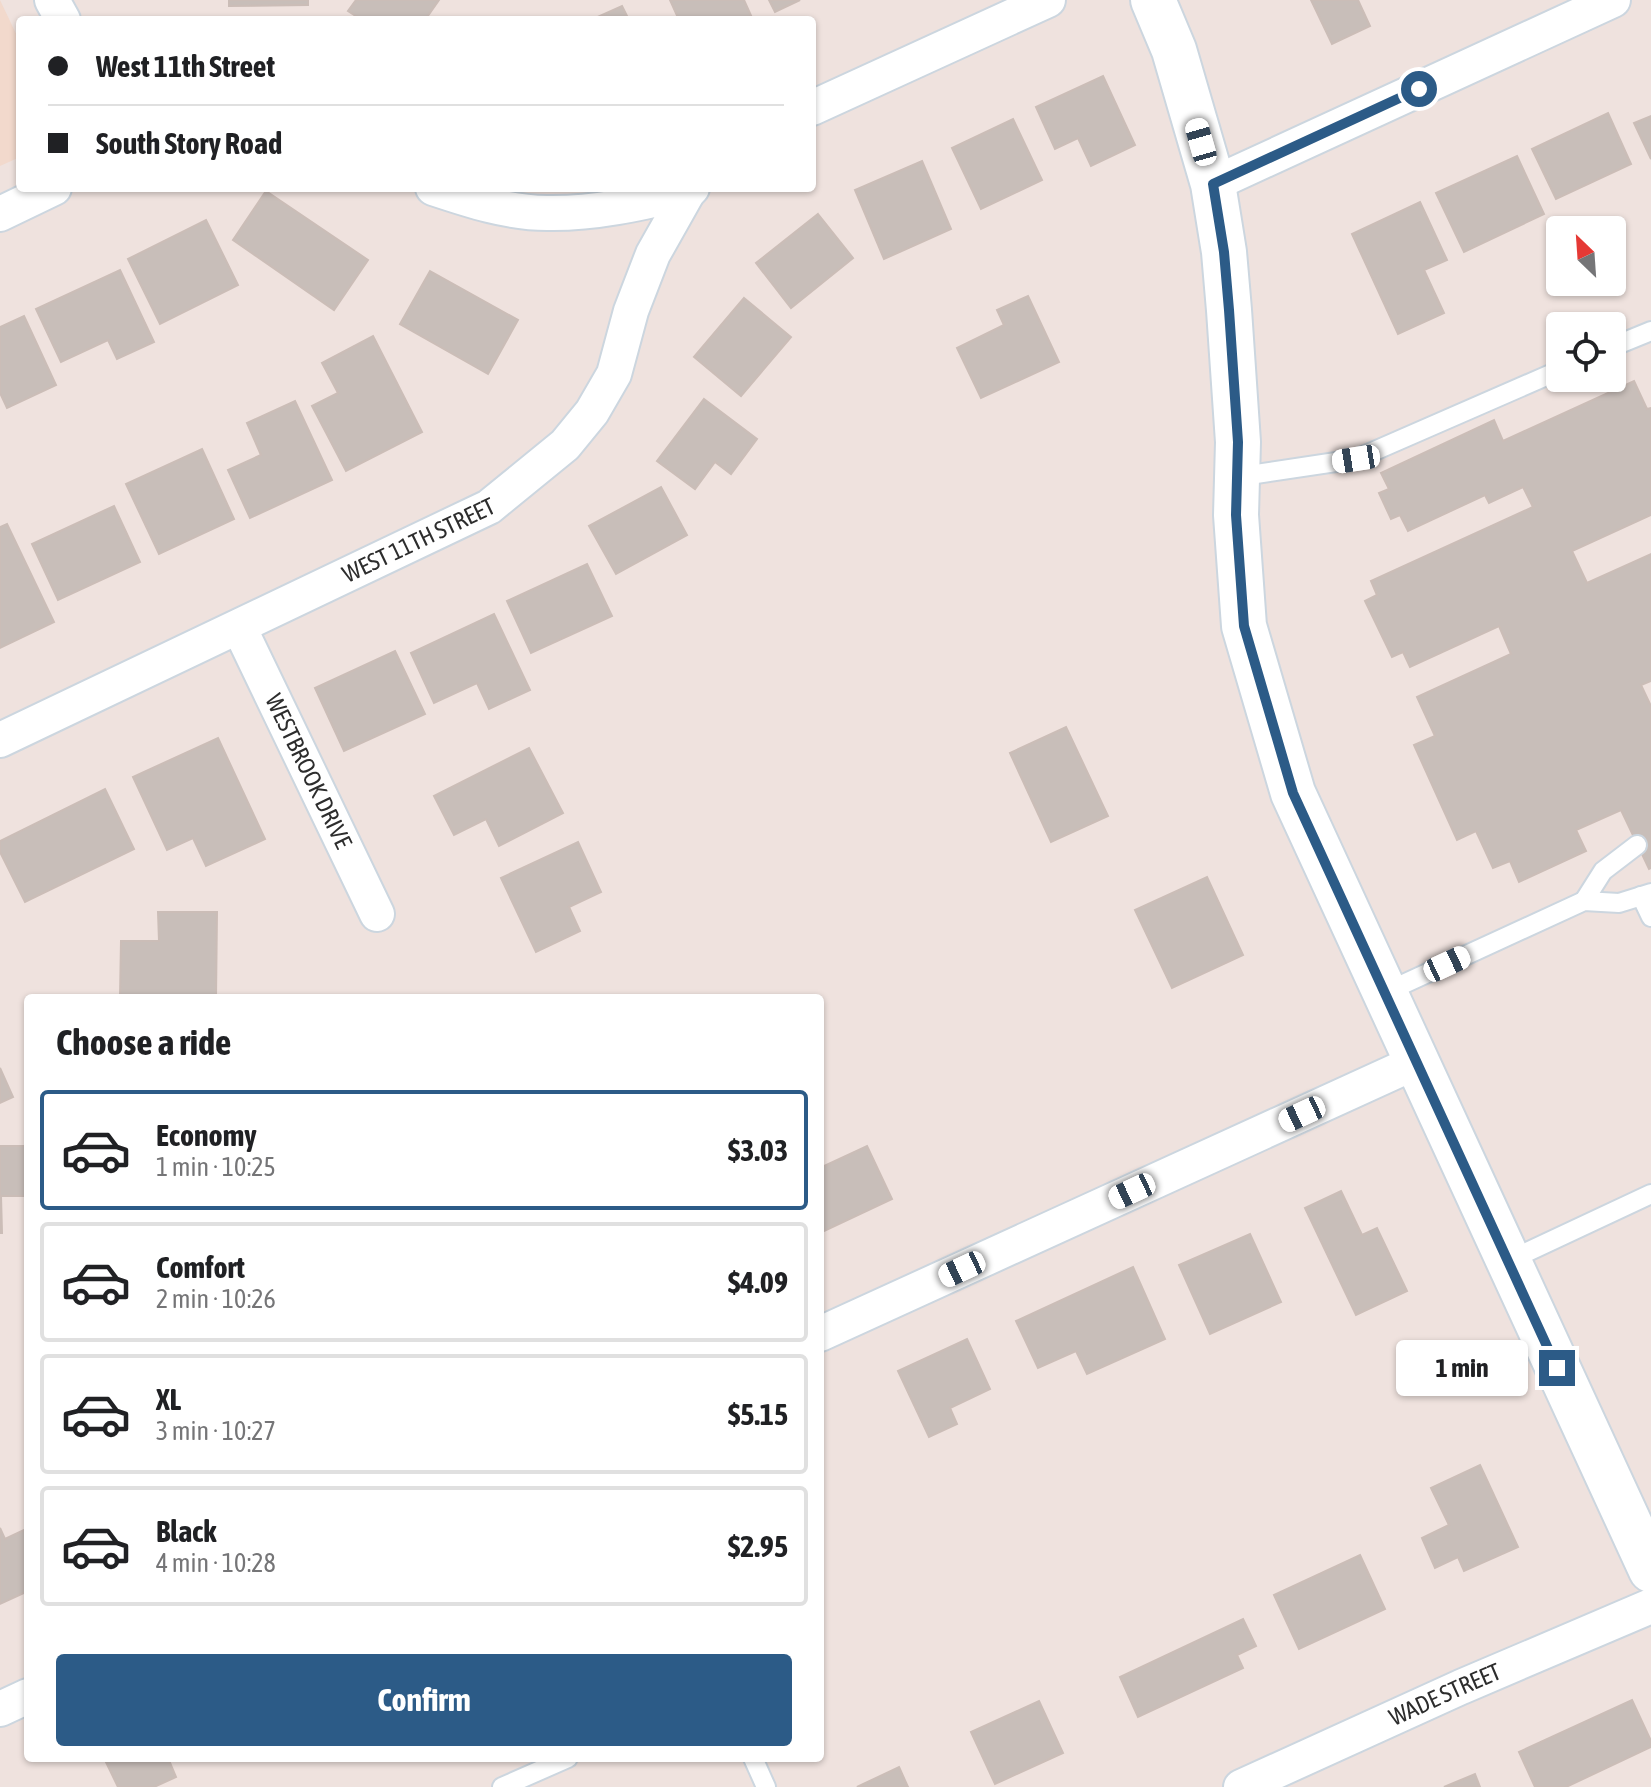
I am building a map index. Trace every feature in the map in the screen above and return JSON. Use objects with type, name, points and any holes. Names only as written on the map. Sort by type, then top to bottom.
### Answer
[{"type":"main road","points":[[1153,0],[1174,50],[1213,184],[1224,252],[1238,442],[1236,515],[1244,626],[1293,793],[1508,1261],[1641,1523],[1651,1570]]},
{"type":"street","points":[[816,106],[1048,0]]},
{"type":"street","points":[[1213,184],[1613,0]]},
{"type":"street","points":[[0,214],[46,192]]},
{"type":"street","points":[[446,192],[477,202],[546,214],[612,209],[682,192]]},
{"type":"street","name":"WEST 11TH STREET","points":[[0,740],[489,507],[565,445],[592,412],[614,374],[631,311],[653,254],[689,192]]},
{"type":"street","name":"WESTBROOK DRIVE","points":[[239,627],[377,914]]},
{"type":"street","points":[[824,1332],[1416,1062]]},
{"type":"street","name":"WADE STREET","points":[[1241,1787],[1461,1687],[1651,1606]]},
{"type":"street","points":[[0,1709],[24,1698]]},
{"type":"lane","points":[[1626,341],[1651,331]]},
{"type":"lane","points":[[1236,477],[1356,459],[1546,376]]},
{"type":"lane","points":[[1584,901],[1603,871],[1637,845]]},
{"type":"lane","points":[[1384,993],[1584,901],[1619,903],[1646,894],[1651,917]]},
{"type":"lane","points":[[1508,1261],[1651,1194]]},
{"type":"lane","points":[[502,1787],[559,1762]]},
{"type":"lane","points":[[755,1762],[766,1787]]},
{"type":"shaded area","points":[[0,0],[16,34],[16,159],[0,166]]},
{"type":"building","points":[[229,0],[308,0],[308,5],[229,6]]},
{"type":"building","points":[[356,0],[439,0],[428,16],[356,16],[348,11]]},
{"type":"building","points":[[670,0],[744,0],[751,16],[677,16]]},
{"type":"building","points":[[769,0],[800,0],[775,12]]},
{"type":"building","points":[[1311,0],[1358,0],[1370,26],[1332,44]]},
{"type":"building","points":[[622,6],[627,16],[600,16]]},
{"type":"building","points":[[1103,76],[1135,145],[1091,166],[1078,138],[1055,149],[1036,107]]},
{"type":"building","points":[[1608,113],[1631,164],[1556,199],[1532,149]]},
{"type":"building","points":[[1651,116],[1651,159],[1634,123]]},
{"type":"building","points":[[1013,119],[1042,180],[981,209],[952,148]]},
{"type":"building","points":[[1517,156],[1544,214],[1464,252],[1436,193]]},
{"type":"building","points":[[922,161],[951,229],[884,259],[855,190]]},
{"type":"building","points":[[267,192],[368,260],[334,310],[233,240]]},
{"type":"building","points":[[1420,202],[1447,260],[1424,270],[1444,313],[1398,334],[1352,234]]},
{"type":"building","points":[[818,214],[853,258],[791,308],[756,263]]},
{"type":"building","points":[[206,220],[238,285],[160,324],[128,259]]},
{"type":"building","points":[[120,270],[154,342],[117,359],[108,340],[61,362],[36,309]]},
{"type":"building","points":[[430,271],[518,320],[488,374],[400,324]]},
{"type":"building","points":[[1028,296],[1059,362],[981,398],[957,348],[1004,325],[997,310]]},
{"type":"building","points":[[744,298],[791,337],[741,396],[694,357]]},
{"type":"building","points":[[24,316],[56,385],[7,408],[0,393],[0,327]]},
{"type":"building","points":[[373,336],[422,432],[346,471],[312,406],[338,393],[322,363]]},
{"type":"building","points":[[1634,381],[1647,409],[1651,408],[1651,515],[1572,551],[1587,583],[1651,554],[1651,681],[1641,685],[1651,706],[1651,868],[1621,810],[1576,830],[1586,851],[1519,882],[1510,861],[1493,868],[1476,831],[1457,840],[1414,745],[1435,736],[1417,697],[1511,654],[1499,626],[1410,667],[1403,652],[1392,657],[1365,601],[1377,595],[1371,581],[1533,507],[1523,487],[1489,503],[1485,495],[1408,531],[1400,515],[1391,519],[1379,493],[1389,489],[1381,473],[1494,420],[1503,441],[1610,392],[1626,392],[1626,385]]},
{"type":"building","points":[[704,399],[757,439],[731,474],[715,462],[695,489],[657,461]]},
{"type":"building","points":[[295,401],[332,480],[250,518],[228,470],[261,455],[247,423]]},
{"type":"building","points":[[202,449],[234,519],[159,554],[126,484]]},
{"type":"building","points":[[661,487],[687,535],[616,574],[589,526]]},
{"type":"building","points":[[114,506],[140,562],[58,600],[32,544]]},
{"type":"building","points":[[7,524],[54,622],[0,648],[0,527]]},
{"type":"building","points":[[587,564],[612,616],[531,653],[507,601]]},
{"type":"building","points":[[494,614],[530,690],[489,709],[477,683],[434,703],[411,653]]},
{"type":"building","points":[[395,651],[425,714],[344,751],[315,688]]},
{"type":"building","points":[[1066,727],[1108,816],[1051,842],[1010,753]]},
{"type":"building","points":[[218,738],[265,839],[206,866],[193,838],[167,850],[133,777]]},
{"type":"building","points":[[529,748],[563,813],[499,846],[486,819],[454,835],[434,796]]},
{"type":"building","points":[[105,789],[134,849],[25,902],[0,852],[0,841]]},
{"type":"building","points":[[578,842],[601,892],[569,907],[580,931],[536,952],[501,878]]},
{"type":"building","points":[[1207,877],[1243,955],[1172,988],[1135,910]]},
{"type":"building","points":[[158,912],[217,912],[216,994],[120,994],[121,941],[159,941]]},
{"type":"building","points":[[0,1068],[13,1097],[0,1103]]},
{"type":"building","points":[[0,1146],[24,1146],[24,1196],[1,1196],[0,1233]]},
{"type":"building","points":[[867,1146],[892,1199],[824,1231],[824,1166]]},
{"type":"building","points":[[1341,1191],[1362,1235],[1377,1228],[1407,1291],[1356,1315],[1305,1208]]},
{"type":"building","points":[[1250,1234],[1281,1302],[1210,1334],[1179,1265]]},
{"type":"building","points":[[1133,1267],[1165,1339],[1087,1374],[1076,1351],[1038,1368],[1016,1321]]},
{"type":"building","points":[[967,1339],[990,1389],[950,1408],[957,1424],[929,1437],[898,1371]]},
{"type":"building","points":[[1480,1465],[1518,1547],[1464,1571],[1458,1557],[1435,1568],[1422,1538],[1449,1525],[1431,1488]]},
{"type":"building","points":[[0,1528],[5,1539],[24,1530],[24,1593],[0,1604]]},
{"type":"building","points":[[1360,1555],[1385,1609],[1299,1649],[1274,1595]]},
{"type":"building","points":[[1243,1619],[1256,1646],[1237,1655],[1243,1668],[1138,1717],[1120,1677]]},
{"type":"building","points":[[1632,1700],[1651,1747],[1566,1787],[1535,1787],[1519,1752]]},
{"type":"building","points":[[1039,1701],[1063,1753],[995,1784],[971,1732]]},
{"type":"building","points":[[106,1762],[170,1762],[176,1777],[154,1787],[118,1787]]},
{"type":"building","points":[[899,1767],[908,1787],[857,1787]]},
{"type":"building","points":[[1475,1774],[1480,1787],[1444,1787]]},
{"type":"route","points":[[1419,89],[1213,184],[1229,310],[1238,442],[1236,515],[1244,626],[1293,793],[1557,1368]]}]
